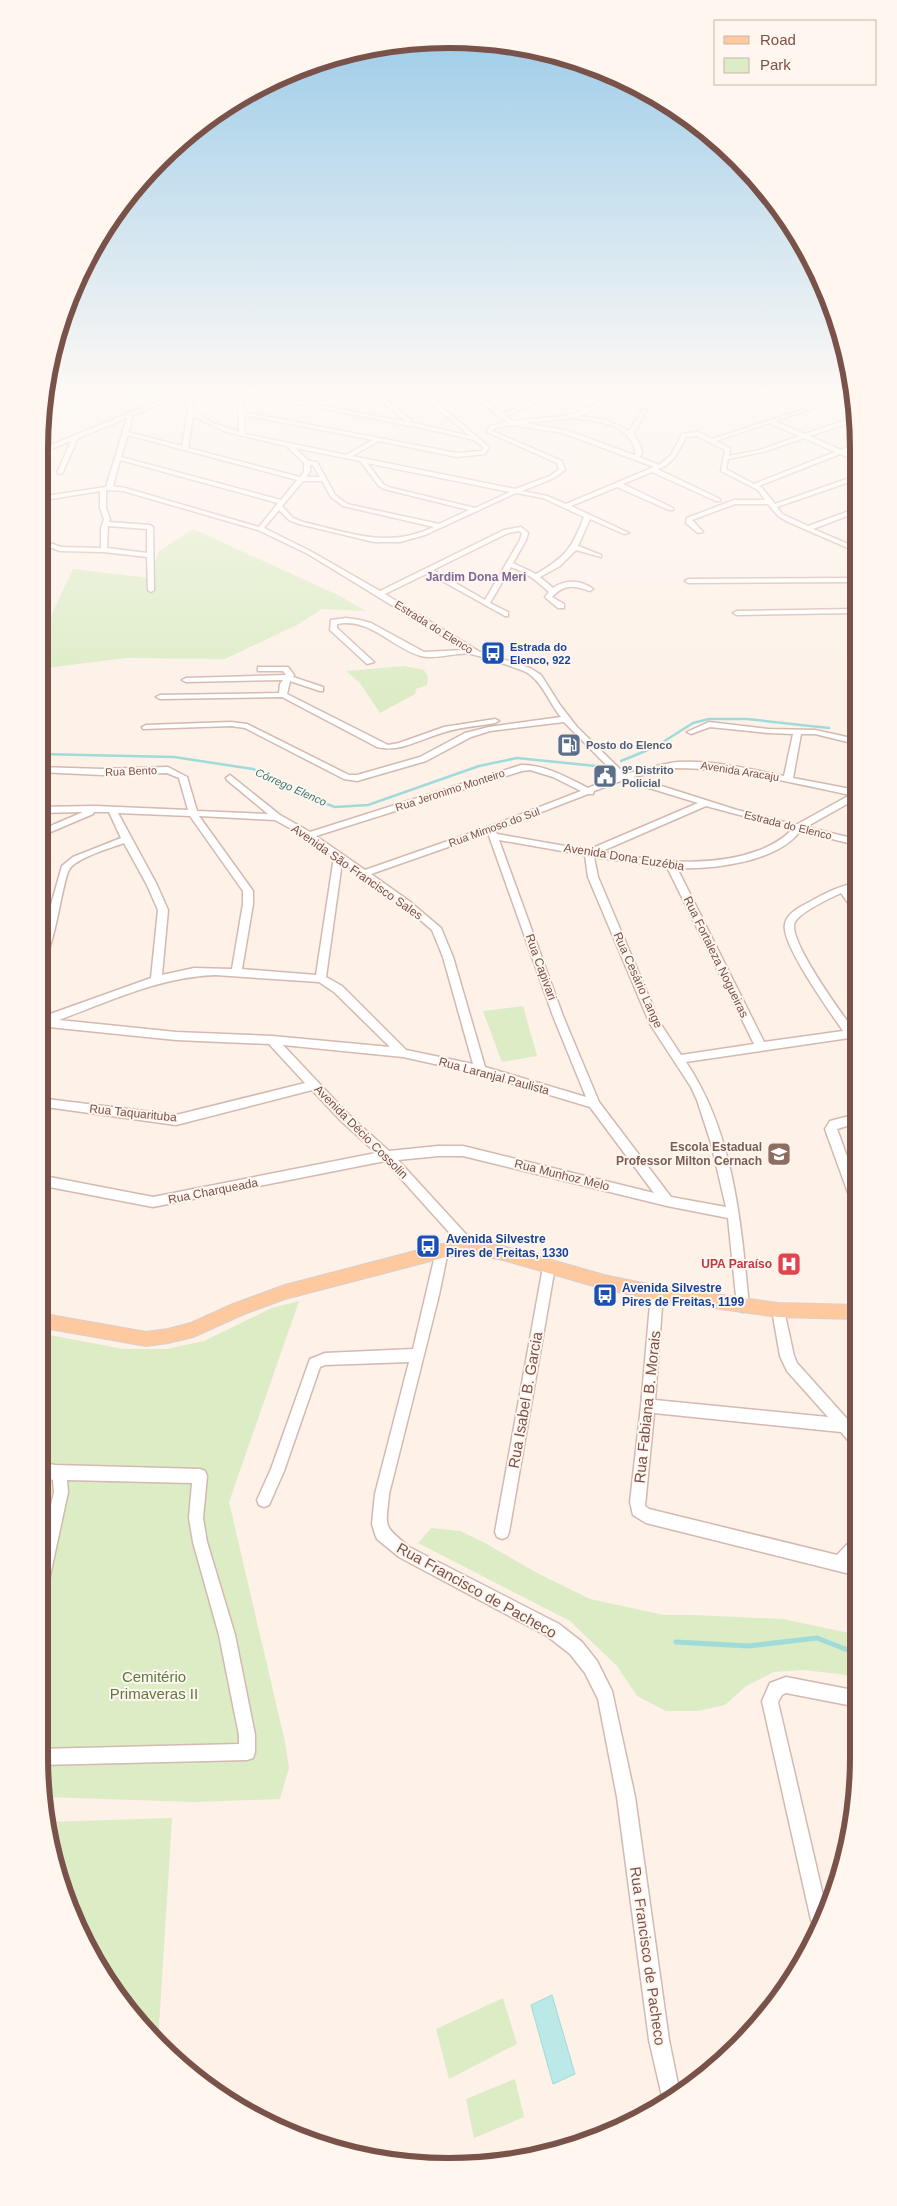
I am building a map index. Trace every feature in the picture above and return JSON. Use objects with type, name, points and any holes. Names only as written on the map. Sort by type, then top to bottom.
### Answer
[{"type":"main road","points":[[48,1322],[146,1339],[168,1336],[193,1330],[239,1309],[285,1292],[442,1251],[470,1247],[503,1253],[604,1282],[657,1293],[778,1310],[850,1312]]},
{"type":"street","points":[[104,550],[105,524],[107,519],[103,508],[105,496]]},
{"type":"street","name":"Estrada do Elenco","points":[[150,496],[260,529],[317,557],[472,651],[527,670],[538,677],[563,716],[574,729],[623,777],[704,804],[850,841]]},
{"type":"street","points":[[252,496],[280,504],[291,519],[301,524],[374,540],[387,541],[411,538],[504,496]]},
{"type":"street","points":[[260,529],[287,496]]},
{"type":"street","points":[[333,496],[345,505],[440,526]]},
{"type":"street","points":[[420,496],[476,510]]},
{"type":"street","points":[[541,496],[626,533]]},
{"type":"street","points":[[567,506],[592,496]]},
{"type":"street","points":[[642,496],[670,509]]},
{"type":"street","points":[[709,496],[718,500]]},
{"type":"street","points":[[765,496],[784,518],[850,546]]},
{"type":"street","points":[[700,532],[688,522],[689,519],[734,502],[772,504],[798,496]]},
{"type":"street","points":[[806,529],[850,513]]},
{"type":"street","points":[[536,577],[565,560],[576,547],[588,515]]},
{"type":"street","points":[[105,524],[150,527],[151,590]]},
{"type":"street","points":[[380,594],[430,571],[506,531],[521,529],[525,535],[487,602]]},
{"type":"street","points":[[48,544],[60,549],[104,550],[149,555]]},
{"type":"street","points":[[576,547],[598,556]]},
{"type":"street","points":[[508,564],[517,566],[536,577],[553,592]]},
{"type":"street","points":[[430,571],[505,614]]},
{"type":"street","points":[[688,582],[850,580]]},
{"type":"street","points":[[560,606],[548,598],[548,595],[569,582],[590,589]]},
{"type":"street","points":[[737,613],[850,611]]},
{"type":"street","points":[[370,662],[332,628],[334,622],[344,619],[371,626],[423,655],[472,651]]},
{"type":"street","points":[[261,668],[285,669],[290,675],[284,684],[283,695]]},
{"type":"street","points":[[186,680],[288,678],[320,689]]},
{"type":"street","points":[[160,697],[283,695],[380,745],[388,747],[401,745],[444,729],[563,716]]},
{"type":"street","points":[[146,727],[231,724],[247,726],[347,777],[356,778],[423,758],[468,735],[488,729],[563,716]]},
{"type":"street","points":[[691,732],[708,724],[768,731],[798,731],[824,734],[850,740]]},
{"type":"street","points":[[788,779],[798,731]]},
{"type":"street","name":"Avenida Aracaju","points":[[623,777],[676,765],[692,764],[732,768],[850,793]]},
{"type":"street","name":"Rua Jeronimo Monteiro","points":[[309,835],[521,768],[528,767],[546,772],[590,792]]},
{"type":"street","name":"Rua Bento","points":[[48,769],[102,772],[168,770],[180,774],[186,781],[194,814]]},
{"type":"street","name":"Rua Mimoso do Sul","points":[[363,874],[493,833],[623,777]]},
{"type":"street","points":[[230,778],[277,817]]},
{"type":"street","name":"Avenida Dona Euzébia","points":[[493,833],[589,853],[671,866],[706,866],[758,854],[789,838],[797,828],[850,797]]},
{"type":"street","points":[[589,853],[704,804]]},
{"type":"street","name":"Avenida São Francisco Sales","points":[[48,810],[112,810],[277,817],[309,835],[424,917],[436,928],[441,937],[480,1070]]},
{"type":"street","points":[[48,830],[95,810]]},
{"type":"street","points":[[112,810],[152,885],[163,910],[156,980]]},
{"type":"street","points":[[194,814],[248,891],[248,904],[237,972]]},
{"type":"street","name":"Rua Capivari","points":[[493,833],[558,1016],[594,1104]]},
{"type":"street","points":[[48,935],[65,868],[76,859],[126,839]]},
{"type":"street","name":"Rua Cesário Lange","points":[[589,853],[593,878],[652,1015],[661,1034],[696,1085],[703,1100],[717,1143],[734,1214],[743,1306]]},
{"type":"street","points":[[321,978],[338,857]]},
{"type":"street","name":"Rua Fortaleza Nogueiras","points":[[671,866],[761,1048]]},
{"type":"street","points":[[850,887],[843,888],[804,909],[792,919],[788,929],[800,956],[850,1028]]},
{"type":"street","points":[[843,888],[850,899]]},
{"type":"street","points":[[48,1019],[156,980],[194,972],[237,972],[321,978],[338,989],[403,1054]]},
{"type":"street","name":"Rua Laranjal Paulista","points":[[48,1023],[176,1036],[272,1040],[403,1054],[480,1070],[594,1104]]},
{"type":"street","points":[[679,1059],[850,1035]]},
{"type":"street","name":"Avenida Décio Cossolin","points":[[272,1040],[313,1086],[388,1156],[470,1247]]},
{"type":"street","name":"Rua Taquarituba","points":[[48,1103],[176,1120],[313,1086]]},
{"type":"street","points":[[594,1104],[667,1201]]},
{"type":"street","points":[[850,1120],[834,1124],[831,1129],[850,1182]]},
{"type":"street","name":"Rua Munhoz Melo","points":[[388,1156],[438,1151],[463,1151],[667,1201],[734,1214]]},
{"type":"street","name":"Rua Charqueada","points":[[48,1182],[153,1202],[388,1156]]},
{"type":"street","name":"Rua Francisco de Pacheco","points":[[442,1251],[418,1355],[382,1494],[380,1524],[382,1534],[404,1552],[553,1630],[576,1648],[592,1667],[606,1697],[626,1798],[659,2040],[670,2092]]},
{"type":"street","name":"Rua Isabel B. Garcia","points":[[502,1532],[549,1267]]},
{"type":"street","name":"Rua Fabiana B. Morais","points":[[657,1293],[648,1406],[637,1502],[638,1510],[646,1516],[839,1564]]},
{"type":"street","points":[[778,1310],[787,1356],[792,1367],[850,1432]]},
{"type":"street","points":[[264,1500],[277,1471],[315,1363],[325,1359],[418,1355]]},
{"type":"street","points":[[648,1406],[845,1426]]},
{"type":"street","points":[[48,1471],[200,1476],[196,1518],[226,1635],[247,1735],[247,1752],[48,1757]]},
{"type":"street","points":[[48,1548],[60,1492],[60,1477],[54,1472]]},
{"type":"street","points":[[839,1564],[850,1552]]},
{"type":"street","points":[[839,1564],[850,1566]]},
{"type":"street","points":[[818,1913],[770,1701],[776,1689],[786,1685],[850,1697]]},
{"type":"green space","points":[[193,529],[338,595],[366,611],[322,609],[297,625],[225,659],[126,658],[48,668],[48,622],[73,569],[149,578],[159,551]]},
{"type":"green space","points":[[404,666],[424,670],[428,677],[427,685],[416,689],[415,694],[380,713],[360,683],[346,671]]},
{"type":"green space","points":[[523,1006],[537,1056],[502,1062],[483,1011]]},
{"type":"green space","name":"Cemitério Primaveras II","points":[[299,1301],[229,1502],[285,1742],[289,1768],[280,1799],[194,1802],[50,1797],[48,1335],[123,1349],[167,1349],[204,1341],[272,1308]]},
{"type":"green space","points":[[431,1528],[460,1531],[537,1573],[590,1599],[664,1615],[783,1619],[850,1633],[850,1676],[803,1670],[774,1672],[746,1686],[725,1705],[697,1711],[666,1711],[637,1696],[617,1666],[570,1621],[418,1543]]},
{"type":"green space","points":[[172,1818],[158,2034],[130,2002],[101,1958],[89,1935],[78,1911],[61,1861],[53,1822]]},
{"type":"green space","points":[[503,1998],[517,2044],[449,2079],[436,2029]]},
{"type":"green space","points":[[515,2079],[524,2117],[474,2138],[466,2099]]},
{"type":"water","points":[[552,1995],[575,2074],[553,2084],[531,2005]]},
{"type":"waterway","points":[[621,761],[655,747],[693,723],[709,719],[747,719],[829,728]]},
{"type":"waterway","name":"Córrego Elenco","points":[[48,754],[174,757],[253,769],[316,800],[335,807],[368,805],[479,766],[517,758],[596,766]]},
{"type":"waterway","points":[[676,1642],[748,1646],[817,1638],[850,1651]]},
{"type":"place","name":"Estrada do Elenco, 922","points":[[493,653]]},
{"type":"place","name":"Posto do Elenco","points":[[569,745]]},
{"type":"place","name":"9º Distrito Policial","points":[[605,776]]},
{"type":"place","name":"Escola Estadual Professor Milton Cernach","points":[[779,1154]]},
{"type":"place","name":"Avenida Silvestre Pires de Freitas, 1330","points":[[428,1246]]},
{"type":"place","name":"UPA Paraíso","points":[[789,1264]]},
{"type":"place","name":"Avenida Silvestre Pires de Freitas, 1199","points":[[605,1295]]},
{"type":"district","name":"Jardim Dona Meri","points":[[476,577]]}]
